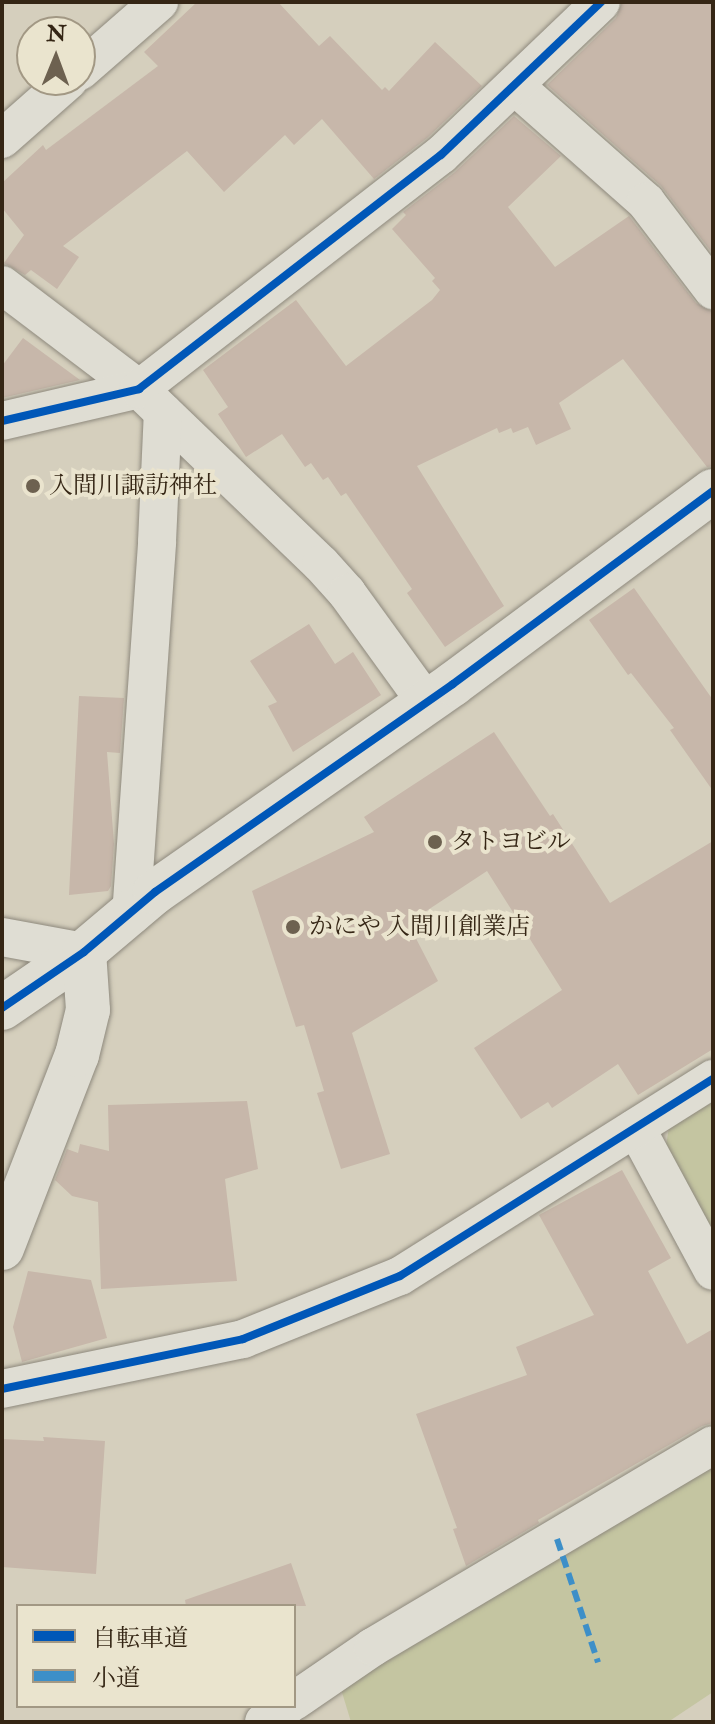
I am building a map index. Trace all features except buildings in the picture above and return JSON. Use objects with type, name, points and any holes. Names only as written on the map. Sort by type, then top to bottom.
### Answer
[{"type":"street","points":[[96,57],[159,2]]},
{"type":"street","points":[[2,421],[151,400],[441,155],[601,2]]},
{"type":"street","points":[[515,86],[646,202],[713,290]]},
{"type":"street","points":[[2,139],[51,96]]},
{"type":"street","points":[[2,285],[151,400],[321,564],[347,593],[426,702]]},
{"type":"street","points":[[131,916],[157,542],[151,400]]},
{"type":"street","points":[[2,1008],[84,952],[131,916],[155,892],[426,702],[713,491]]},
{"type":"street","points":[[2,937],[84,952]]},
{"type":"street","points":[[2,1248],[77,1055],[88,1010],[84,952]]},
{"type":"street","points":[[2,1389],[243,1339],[400,1276],[713,1079]]},
{"type":"street","points":[[636,1128],[713,1271]]},
{"type":"street","points":[[296,1700],[373,1647],[713,1445]]},
{"type":"street","points":[[264,1722],[284,1708]]},
{"type":"green space","points":[[713,1102],[713,1234],[665,1152],[669,1127]]},
{"type":"green space","points":[[713,1464],[713,1692],[668,1722],[351,1722],[341,1689]]},
{"type":"marked path","points":[[557,1539],[598,1662]]},
{"type":"cycle path","points":[[2,421],[139,389],[441,155],[601,2]]},
{"type":"cycle path","points":[[2,1008],[84,952],[155,892],[453,684],[713,491]]},
{"type":"cycle path","points":[[2,1389],[243,1339],[400,1276],[713,1079]]},
{"type":"place","name":"入間川諏訪神社","points":[[33,486]]},
{"type":"place","name":"タトヨビル","points":[[435,842]]},
{"type":"place","name":"かにや 入間川創業店","points":[[293,927]]}]
